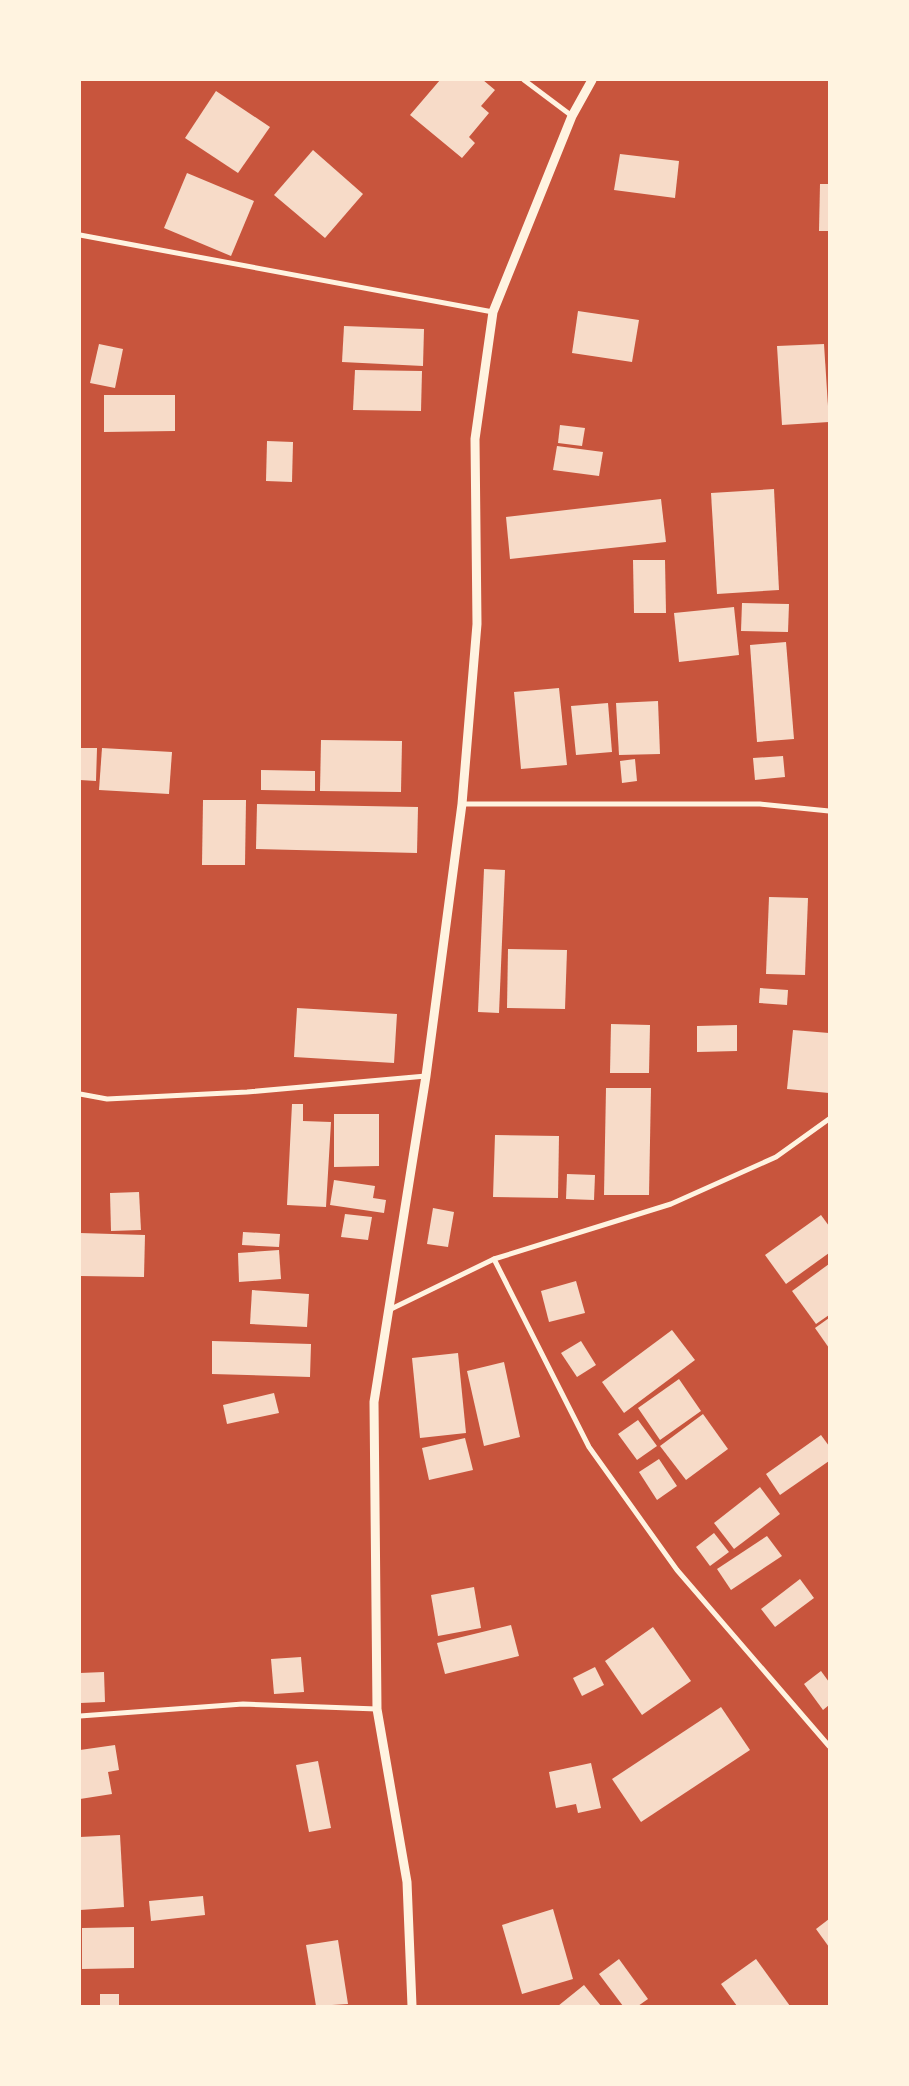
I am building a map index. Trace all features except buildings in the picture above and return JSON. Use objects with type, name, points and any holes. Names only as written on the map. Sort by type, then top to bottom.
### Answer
[{"type":"street","points":[[524,80],[572,116]]},
{"type":"street","points":[[412,2006],[407,1882],[377,1709],[374,1402],[426,1076],[462,804],[477,624],[475,439],[493,312],[572,116],[592,80]]},
{"type":"street","points":[[80,235],[493,312]]},
{"type":"street","points":[[462,804],[760,804],[829,811]]},
{"type":"street","points":[[80,1094],[107,1099],[201,1095],[426,1076]]},
{"type":"street","points":[[389,1310],[494,1259],[671,1204],[776,1157],[829,1119]]},
{"type":"street","points":[[494,1259],[589,1447],[678,1570],[829,1746]]},
{"type":"street","points":[[80,1716],[242,1704],[377,1709]]}]
